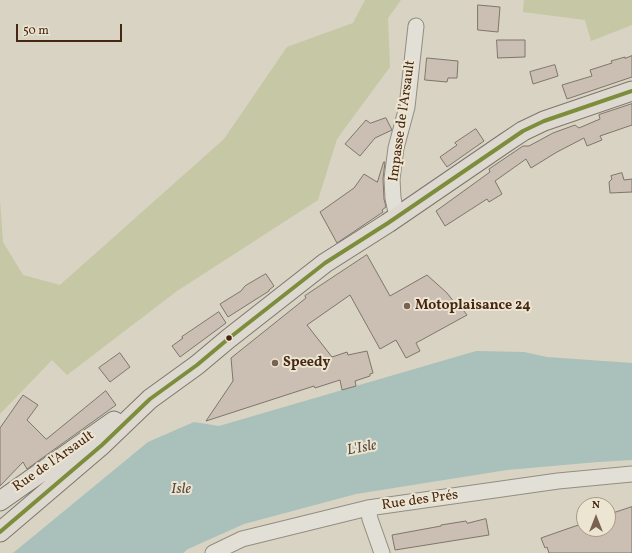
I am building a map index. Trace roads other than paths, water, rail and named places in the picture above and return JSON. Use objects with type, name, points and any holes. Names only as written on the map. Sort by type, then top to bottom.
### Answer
[{"type":"main road","points":[[0,532],[102,445],[150,399],[198,365],[228,339],[325,263],[397,217],[523,131],[544,121],[632,91]]},
{"type":"main road","name":"Rue de l'Arsault","points":[[4,499],[113,421],[150,399]]},
{"type":"main road","points":[[20,515],[12,507],[4,505],[4,499],[26,488],[31,488],[40,498]]},
{"type":"street","name":"Impasse de l'Arsault","points":[[397,217],[393,198],[392,179],[396,148],[407,107],[416,26]]},
{"type":"street","name":"Rue des Prés","points":[[213,553],[242,539],[368,508],[558,481],[632,474]]},
{"type":"street","points":[[368,508],[370,520],[382,553]]},
{"type":"water","points":[[476,351],[524,352],[547,357],[632,363],[632,460],[507,470],[356,494],[244,524],[188,549],[183,553],[13,553],[148,442],[194,422],[219,426]]},
{"type":"place","name":"Motoplaisance 24","points":[[407,306]]},
{"type":"place","name":"Speedy","points":[[275,363]]},
{"type":"water label","name":"L'Isle","points":[[362,449]]},
{"type":"water label","name":"Isle","points":[[181,490]]}]
